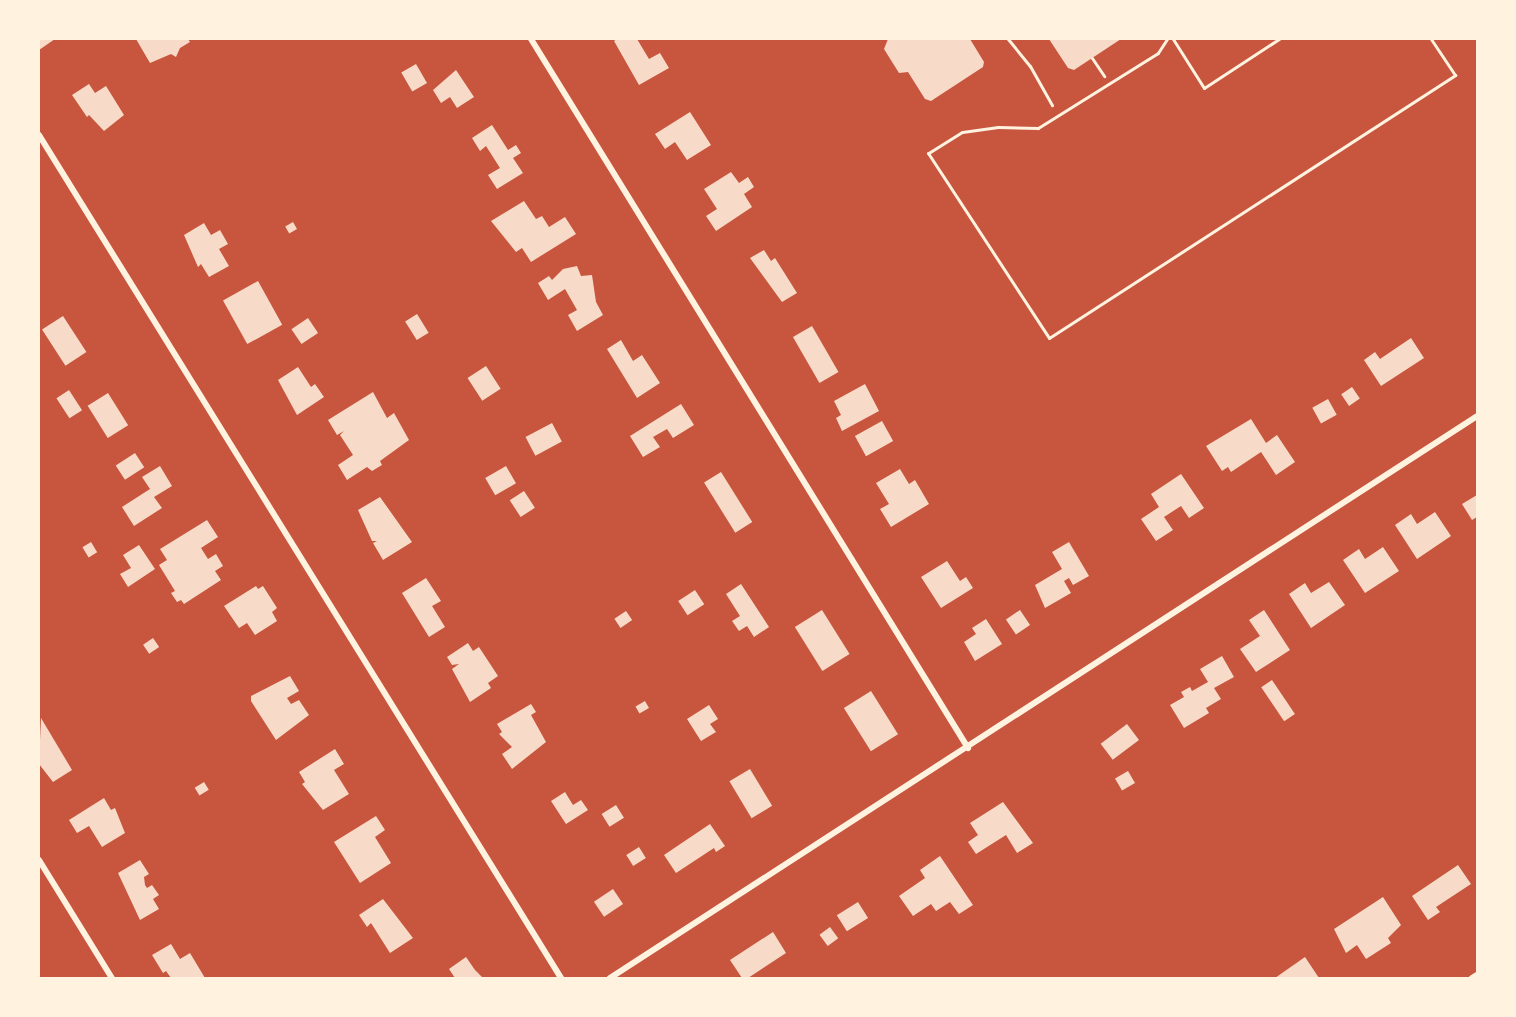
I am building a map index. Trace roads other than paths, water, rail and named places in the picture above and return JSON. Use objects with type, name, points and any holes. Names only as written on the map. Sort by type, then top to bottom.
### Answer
[{"type":"street","points":[[531,39],[968,748]]},
{"type":"street","points":[[39,135],[561,978]]},
{"type":"street","points":[[610,978],[1477,416]]},
{"type":"street","points":[[39,860],[112,978]]},
{"type":"street","points":[[1472,978],[1477,975]]},
{"type":"lane","points":[[1167,39],[1158,53],[1038,128],[998,127],[962,132],[928,153],[1049,338],[1455,75],[1431,39]]},
{"type":"lane","points":[[1173,39],[1204,88],[1279,39]]}]
